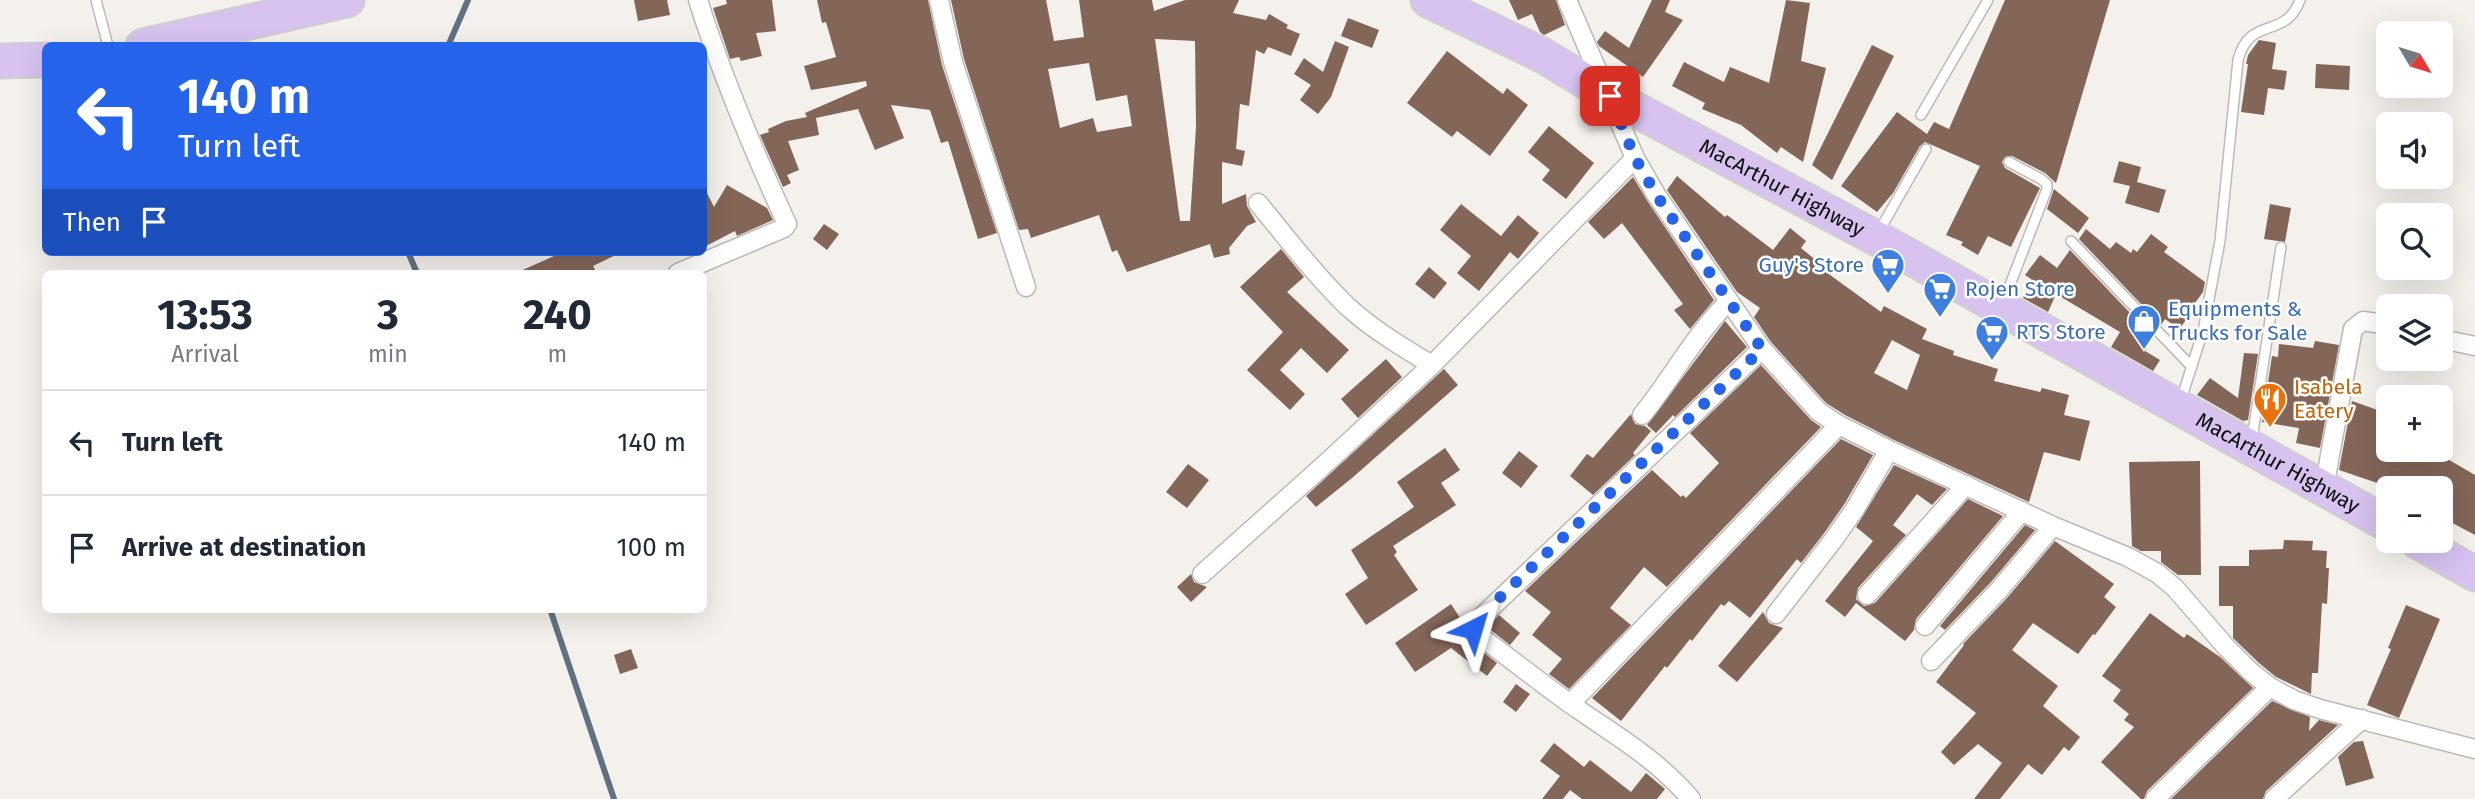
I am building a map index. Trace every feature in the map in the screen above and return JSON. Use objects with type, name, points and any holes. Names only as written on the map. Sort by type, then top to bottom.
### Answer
[{"type":"highway","points":[[161,42],[347,0]]},
{"type":"highway","name":"MacArthur Highway","points":[[1428,0],[1542,55],[1610,96],[1876,238],[2376,518]]},
{"type":"highway","points":[[0,61],[42,60]]},
{"type":"highway","points":[[2439,553],[2475,573]]},
{"type":"street","points":[[685,270],[784,228],[787,224],[739,112],[698,0]]},
{"type":"street","points":[[939,0],[953,62],[1026,287]]},
{"type":"street","points":[[1567,0],[1635,158],[1657,196],[1762,349],[1805,399],[1839,425],[1889,450],[2053,526],[2128,556],[2157,573],[2193,607],[2234,655],[2270,687],[2303,703],[2475,748]]},
{"type":"street","points":[[1202,574],[1432,365],[1635,158]]},
{"type":"street","points":[[1258,203],[1349,307],[1391,341],[1432,365]]},
{"type":"street","points":[[1642,415],[1665,386],[1699,332],[1728,302]]},
{"type":"street","points":[[2324,488],[2350,337],[2363,321],[2376,322]]},
{"type":"street","points":[[2453,341],[2475,346]]},
{"type":"street","points":[[1690,799],[1671,776],[1474,632],[1473,625],[1762,349]]},
{"type":"street","points":[[1570,704],[1839,425]]},
{"type":"street","points":[[1776,614],[1834,540],[1889,450]]},
{"type":"street","points":[[1867,595],[1966,485]]},
{"type":"street","points":[[1925,626],[2022,511]]},
{"type":"street","points":[[1931,662],[2053,526]]},
{"type":"street","points":[[2155,799],[2270,687]]},
{"type":"street","points":[[2274,799],[2362,719]]},
{"type":"lane","points":[[96,0],[107,42]]},
{"type":"lane","points":[[1921,116],[1988,0]]},
{"type":"lane","points":[[2179,407],[2203,331],[2220,240],[2241,47],[2248,37],[2260,30],[2281,24],[2292,16],[2300,0]]},
{"type":"lane","points":[[1876,238],[1926,149]]},
{"type":"lane","points":[[2001,307],[2047,189],[2047,184],[2041,179],[2009,162]]},
{"type":"lane","points":[[2071,241],[2192,367]]},
{"type":"lane","points":[[2250,447],[2281,247]]},
{"type":"building","points":[[634,0],[667,0],[670,15],[638,21]]},
{"type":"building","points":[[726,0],[772,0],[776,31],[756,33],[762,56],[741,61],[739,57],[730,59],[713,8],[727,4]]},
{"type":"building","points":[[817,0],[928,0],[942,65],[997,233],[978,239],[948,141],[941,143],[930,110],[891,105],[904,138],[875,150],[858,109],[816,118],[819,135],[788,141],[799,170],[787,175],[791,183],[783,187],[760,135],[786,121],[807,117],[805,113],[867,86],[866,81],[811,90],[804,66],[836,57],[826,22],[822,23]]},
{"type":"building","points":[[951,0],[1046,0],[1054,41],[1084,37],[1079,0],[1152,0],[1154,11],[1185,0],[1239,0],[1233,13],[1266,20],[1269,14],[1288,25],[1286,28],[1300,34],[1291,56],[1268,47],[1264,54],[1256,50],[1249,106],[1240,104],[1236,149],[1245,151],[1242,166],[1222,162],[1222,204],[1246,194],[1247,206],[1256,222],[1247,226],[1229,248],[1230,254],[1214,258],[1210,244],[1127,272],[1117,250],[1112,252],[1099,215],[1031,238],[1028,229],[1019,230],[964,59]],"holes":[[[1155,39],[1195,41],[1196,127],[1190,221],[1180,221]],[[1089,63],[1096,101],[1127,95],[1132,126],[1097,132],[1093,118],[1060,128],[1048,69]]]},
{"type":"building","points":[[1509,0],[1556,0],[1565,25],[1544,35],[1532,14],[1518,20]]},
{"type":"building","points":[[1652,0],[1670,0],[1665,12],[1683,20],[1643,77],[1597,42],[1605,31],[1629,48]]},
{"type":"building","points":[[1786,0],[1810,3],[1801,61],[1826,68],[1803,162],[1781,147],[1777,153],[1741,125],[1702,109],[1705,103],[1672,86],[1684,62],[1724,82],[1730,67],[1769,83]]},
{"type":"building","points":[[2005,0],[2110,0],[2056,183],[2045,173],[2012,156],[2005,157],[2002,162],[2005,168],[2040,188],[2011,247],[1988,236],[1978,255],[1961,245],[1963,242],[1946,235],[1980,166],[1925,142],[1920,146],[1893,193],[1877,212],[1841,186],[1897,112],[1927,134],[1934,122],[1949,129]]},
{"type":"building","points":[[1348,18],[1379,30],[1372,48],[1341,36]]},
{"type":"building","points":[[2259,40],[2276,43],[2272,69],[2287,71],[2284,90],[2268,88],[2264,115],[2241,112],[2248,55]]},
{"type":"building","points":[[1335,41],[1349,47],[1331,97],[1318,114],[1300,100],[1311,85],[1294,74],[1304,58],[1323,72]]},
{"type":"building","points":[[1872,45],[1894,56],[1832,180],[1812,165]]},
{"type":"building","points":[[1447,51],[1503,94],[1507,88],[1528,105],[1490,156],[1457,131],[1452,137],[1407,103]]},
{"type":"building","points":[[2316,64],[2350,66],[2349,90],[2315,88]]},
{"type":"building","points":[[1549,126],[1594,163],[1566,199],[1542,180],[1550,170],[1528,152]]},
{"type":"building","points":[[2119,161],[2141,167],[2137,182],[2166,190],[2159,213],[2125,203],[2130,186],[2113,182]]},
{"type":"building","points":[[1677,176],[1725,217],[1727,215],[1773,250],[1790,228],[1806,241],[1801,248],[1828,270],[1826,272],[1881,312],[1884,306],[1927,329],[1922,339],[1954,351],[1953,355],[1998,369],[1994,381],[2040,392],[2042,388],[2069,395],[2064,415],[2090,421],[2080,461],[2044,452],[2029,502],[1894,440],[1826,403],[1771,342],[1754,317],[1760,308],[1737,292],[1667,190]],"holes":[[[1892,340],[1920,355],[1907,390],[1874,373]]]},
{"type":"building","points":[[1633,177],[1714,300],[1690,329],[1674,310],[1683,304],[1622,223],[1604,239],[1588,222]]},
{"type":"building","points":[[727,185],[767,208],[773,220],[737,236],[735,231],[707,245],[707,193],[714,207]]},
{"type":"building","points":[[2054,189],[2089,218],[2078,233],[2047,209]]},
{"type":"building","points":[[1461,204],[1501,236],[1518,215],[1539,233],[1518,259],[1510,252],[1479,291],[1457,273],[1471,256],[1440,230]]},
{"type":"building","points":[[2270,204],[2291,208],[2285,242],[2264,239]]},
{"type":"building","points":[[824,224],[839,234],[827,250],[813,239]]},
{"type":"building","points":[[2086,229],[2110,249],[2116,242],[2131,253],[2133,249],[2137,252],[2151,234],[2168,247],[2164,252],[2205,282],[2203,292],[2195,303],[2198,305],[2179,329],[2165,319],[2161,325],[2079,239]]},
{"type":"building","points":[[1281,249],[1304,277],[1287,292],[1349,350],[1327,373],[1301,348],[1280,370],[1305,394],[1290,410],[1247,370],[1283,332],[1240,287]]},
{"type":"building","points":[[2070,250],[2153,337],[2145,351],[2160,360],[2153,371],[2111,347],[2120,332],[2056,294],[2048,312],[2023,298],[2031,279],[2025,275],[2040,255],[2057,268]]},
{"type":"building","points":[[554,256],[614,256],[593,266],[595,270],[523,270]]},
{"type":"building","points":[[1429,267],[1447,283],[1434,299],[1415,284]]},
{"type":"building","points":[[1725,321],[1747,347],[1656,433],[1647,425]]},
{"type":"building","points":[[2315,341],[2339,345],[2320,448],[2296,443],[2299,428],[2262,422],[2272,356],[2278,357],[2279,344],[2313,348]]},
{"type":"building","points":[[2244,353],[2258,354],[2248,420],[2243,421],[2197,395],[2210,378],[2238,398]]},
{"type":"building","points":[[1386,359],[1402,377],[1358,418],[1341,399]]},
{"type":"building","points":[[1761,365],[1811,420],[1821,427],[1667,587],[1644,567],[1610,608],[1631,625],[1569,689],[1549,674],[1562,659],[1532,635],[1551,612],[1525,591],[1652,470],[1681,497],[1683,495],[1686,498],[1719,463],[1690,433]]},
{"type":"building","points":[[1444,369],[1458,385],[1316,507],[1306,496]]},
{"type":"building","points":[[2352,401],[2376,409],[2376,462],[2453,462],[2475,475],[2475,535],[2453,523],[2453,476],[2376,476],[2376,483],[2339,470]]},
{"type":"building","points":[[1631,414],[1635,424],[1645,426],[1651,431],[1633,453],[1635,455],[1593,495],[1570,476],[1587,454],[1593,458]]},
{"type":"building","points":[[1841,439],[1873,455],[1825,532],[1801,563],[1797,559],[1750,618],[1729,601],[1724,606],[1721,604],[1692,641],[1690,639],[1667,668],[1665,666],[1621,721],[1592,698]]},
{"type":"building","points":[[1445,448],[1460,470],[1441,483],[1456,505],[1393,546],[1397,552],[1394,555],[1418,590],[1366,625],[1345,594],[1368,578],[1351,550],[1414,507],[1397,482]]},
{"type":"building","points":[[1519,451],[1538,466],[1521,488],[1502,473]]},
{"type":"building","points":[[2200,461],[2201,575],[2178,575],[2161,562],[2161,551],[2141,551],[2132,546],[2129,462]]},
{"type":"building","points":[[1188,464],[1209,480],[1187,508],[1166,492]]},
{"type":"building","points":[[1894,465],[1947,489],[1932,505],[1917,494],[1893,525],[1906,535],[1858,588],[1856,599],[1864,606],[1875,603],[1968,499],[2003,516],[1916,619],[1914,630],[1905,641],[1856,603],[1845,617],[1825,601],[1873,541],[1856,527]]},
{"type":"building","points":[[2025,525],[2035,530],[1945,630],[1940,626]]},
{"type":"building","points":[[2284,540],[2313,541],[2312,550],[2327,551],[2327,604],[2322,603],[2318,673],[2312,673],[2311,694],[2276,677],[2259,663],[2233,638],[2233,606],[2219,606],[2219,566],[2249,566],[2249,550],[2283,549]]},
{"type":"building","points":[[2055,541],[2114,584],[2104,597],[2116,607],[2078,654],[2033,623],[2012,650],[2058,686],[2043,706],[2080,737],[2069,751],[2064,747],[2042,775],[2028,764],[2000,799],[1974,799],[2002,763],[1978,744],[1954,765],[1941,752],[1976,713],[1936,682],[1963,644],[2007,598]]},
{"type":"building","points":[[1191,574],[1194,582],[1207,587],[1191,602],[1177,587]]},
{"type":"building","points":[[1451,604],[1462,621],[1465,638],[1497,663],[1487,676],[1451,648],[1415,672],[1395,643]]},
{"type":"building","points":[[2406,605],[2440,619],[2399,718],[2367,705]]},
{"type":"building","points":[[1763,612],[1769,623],[1783,628],[1737,682],[1718,666]]},
{"type":"building","points":[[2150,613],[2184,638],[2187,634],[2220,657],[2253,688],[2147,791],[2144,799],[2141,799],[2101,762],[2134,727],[2124,720],[2129,714],[2113,701],[2121,690],[2102,676]]},
{"type":"building","points":[[1499,615],[1520,633],[1510,645],[1487,627]]},
{"type":"building","points":[[631,649],[638,668],[620,674],[614,655]]},
{"type":"building","points":[[1516,684],[1530,694],[1516,712],[1503,702]]},
{"type":"building","points":[[2272,701],[2310,717],[2309,731],[2319,720],[2338,725],[2266,791],[2263,799],[2171,799]]},
{"type":"building","points":[[2363,741],[2374,778],[2346,786],[2338,757],[2354,742]]},
{"type":"building","points":[[1554,743],[1584,767],[1590,760],[1631,792],[1646,773],[1665,789],[1657,799],[1582,799],[1570,790],[1563,799],[1542,799],[1560,776],[1540,761]]},
{"type":"waterway","points":[[450,42],[468,0]]},
{"type":"waterway","points":[[410,256],[416,270]]},
{"type":"waterway","points":[[551,613],[614,799]]},
{"type":"place","name":"Guy's Store","points":[[1888,295]]},
{"type":"place","name":"Rojen Store","points":[[1940,319]]},
{"type":"place","name":"Equipments & Trucks for Sale","points":[[2144,351]]},
{"type":"place","name":"RTS Store","points":[[1992,362]]},
{"type":"place","name":"Isabela Eatery","points":[[2270,429]]},
{"type":"route","points":[[1473,629],[1475,621],[1762,349],[1657,196],[1635,158],[1610,96]]}]
